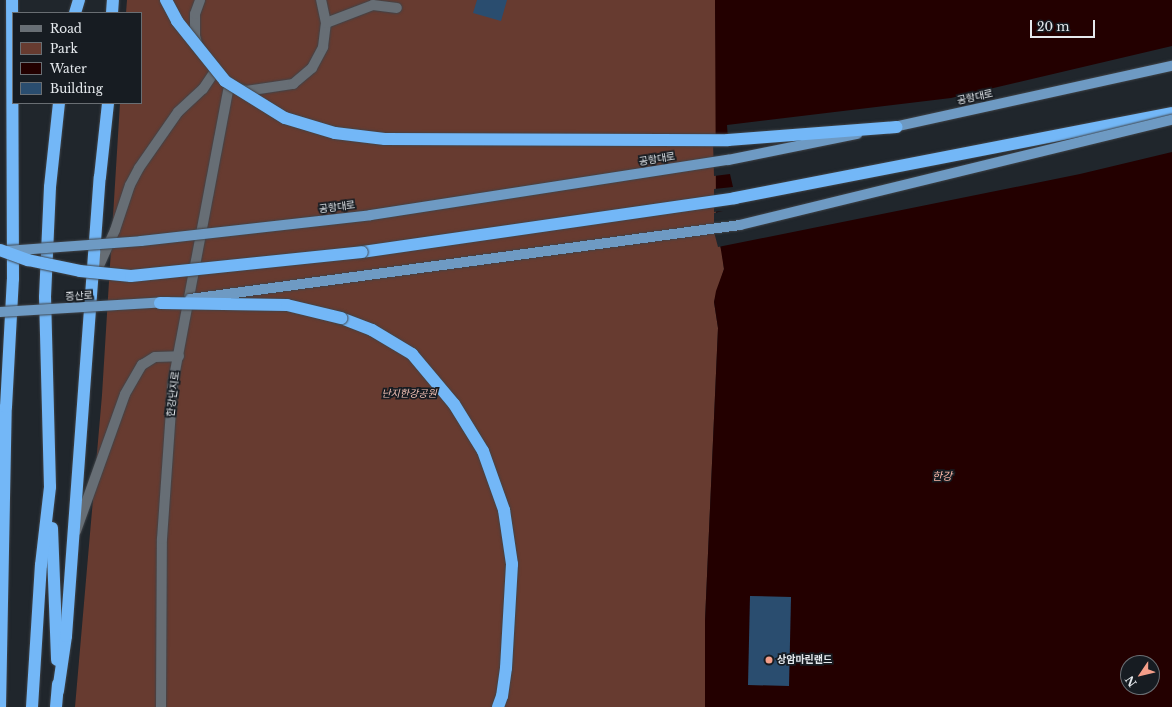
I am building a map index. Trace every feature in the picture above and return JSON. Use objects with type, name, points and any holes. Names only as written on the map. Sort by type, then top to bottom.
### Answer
[{"type":"highway","points":[[12,0],[12,12]]},
{"type":"highway","points":[[76,12],[78,0]]},
{"type":"highway","points":[[112,12],[113,0]]},
{"type":"highway","points":[[166,0],[177,21],[225,81],[285,118],[335,133],[385,139],[728,140],[896,127]]},
{"type":"highway","points":[[0,707],[6,407],[13,279],[12,104]]},
{"type":"highway","points":[[58,691],[50,487],[45,297],[50,187],[59,104]]},
{"type":"highway","points":[[56,707],[66,636],[108,104]]},
{"type":"highway","points":[[0,251],[28,260],[80,271],[131,276],[362,252],[735,198],[1172,113]]},
{"type":"highway","points":[[160,303],[287,306],[341,318],[372,330],[412,354],[449,398],[483,451],[504,510],[512,564],[506,668],[502,696],[498,707]]},
{"type":"highway","points":[[32,707],[41,565],[50,487]]},
{"type":"main road","name":"공항대로","points":[[0,251],[141,241],[395,211],[728,160],[896,127],[1172,66]]},
{"type":"main road","points":[[160,303],[740,225],[1172,120]]},
{"type":"main road","name":"증산로","points":[[0,312],[160,303]]},
{"type":"lane","points":[[200,0],[195,14],[194,36],[201,57],[213,74],[230,85],[246,91],[293,84],[312,68],[323,47],[326,23],[320,0]]},
{"type":"lane","points":[[326,23],[373,5],[397,8]]},
{"type":"lane","points":[[93,280],[115,230],[130,185],[139,168],[178,112],[203,89],[213,74]]},
{"type":"lane","name":"한강난지로","points":[[161,707],[162,539],[173,382],[230,85]]},
{"type":"lane","points":[[73,541],[125,394],[142,365],[154,357],[179,356]]},
{"type":"green space","name":"난지한강공원","points":[[127,0],[715,0],[720,246],[724,269],[714,302],[718,328],[705,621],[705,707],[75,707],[102,395],[120,104],[142,104],[142,12],[126,12]]},
{"type":"water","name":"한강","points":[[715,0],[1172,0],[1172,707],[705,707],[705,621],[718,328],[714,302],[716,291],[724,269],[716,219]]},
{"type":"pier","points":[[1172,46],[1172,152],[1080,174],[718,247],[714,232],[714,213],[723,211],[714,212],[714,189],[733,187],[730,174],[714,176],[713,142],[728,140],[727,125],[951,98]]},
{"type":"building","points":[[477,0],[507,0],[501,21],[473,13]]},
{"type":"building","name":"상암마린랜드","points":[[750,596],[791,597],[789,686],[748,685]]},
{"type":"place","name":"상암마린랜드","points":[[769,660]]}]
